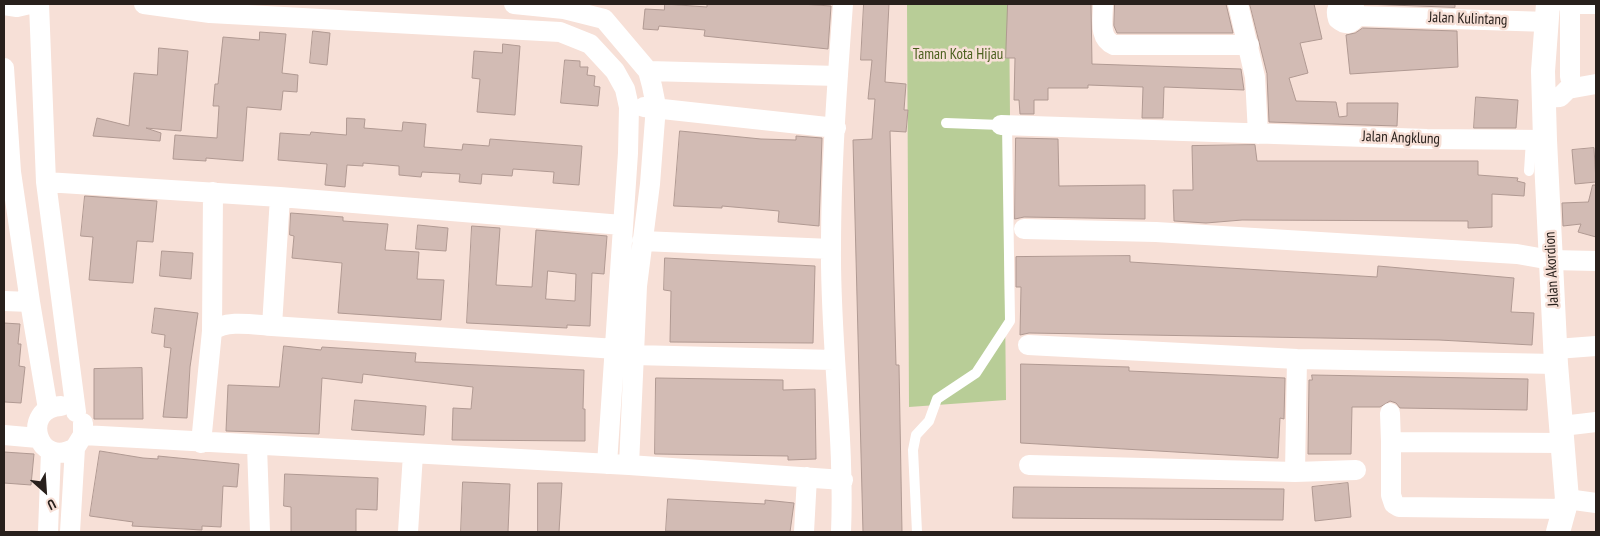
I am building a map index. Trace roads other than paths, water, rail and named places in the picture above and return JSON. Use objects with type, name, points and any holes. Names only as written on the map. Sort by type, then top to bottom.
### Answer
[{"type":"street","points":[[4,4],[16,7],[30,4]]},
{"type":"street","points":[[38,4],[46,182],[76,412],[83,422],[79,442],[70,532]]},
{"type":"street","points":[[144,4],[210,13],[254,10],[560,32],[590,44],[602,54],[625,89],[629,107],[628,153],[622,225],[628,285],[625,352],[629,466]]},
{"type":"street","points":[[514,4],[610,11],[648,71],[656,106],[650,184],[642,241],[628,285]]},
{"type":"street","points":[[841,532],[843,480],[834,360],[831,249],[843,4]]},
{"type":"street","points":[[1103,4],[1103,34],[1108,43],[1114,45],[1248,45]]},
{"type":"street","points":[[1238,4],[1255,77],[1258,134]]},
{"type":"street","points":[[1570,77],[1568,4],[1596,4]]},
{"type":"street","name":"Jalan Kulintang","points":[[1350,8],[1548,13]]},
{"type":"street","points":[[560,32],[564,9]]},
{"type":"street","name":"Jalan Akordion","points":[[1548,13],[1538,140],[1551,260],[1567,504],[1558,532]]},
{"type":"street","points":[[4,68],[7,172],[22,241],[48,409]]},
{"type":"street","points":[[648,71],[838,76]]},
{"type":"street","points":[[1543,84],[1560,97],[1568,89],[1596,84]]},
{"type":"street","points":[[629,107],[656,106],[836,128]]},
{"type":"street","name":"Jalan Angklung","points":[[1004,125],[1427,140],[1538,140]]},
{"type":"street","points":[[46,182],[280,197],[622,225]]},
{"type":"street","points":[[201,443],[212,331],[213,192]]},
{"type":"street","points":[[272,326],[280,197]]},
{"type":"street","points":[[1024,229],[1156,232],[1517,254],[1551,260],[1596,261]]},
{"type":"street","points":[[22,241],[53,238]]},
{"type":"street","points":[[642,241],[831,249]]},
{"type":"street","points":[[4,301],[30,302]]},
{"type":"street","points":[[212,331],[218,326],[226,325],[272,326],[625,352],[834,360]]},
{"type":"street","points":[[1028,345],[1297,359],[1556,357],[1596,346]]},
{"type":"street","points":[[607,464],[625,352]]},
{"type":"street","points":[[1295,472],[1297,359]]},
{"type":"street","points":[[48,532],[44,445],[38,423],[48,409],[64,406],[76,412]]},
{"type":"street","points":[[1390,413],[1391,496],[1396,506],[1596,503]]},
{"type":"street","points":[[1391,442],[1563,434],[1596,422]]},
{"type":"street","points":[[4,435],[44,445],[65,453],[79,442],[201,443],[607,464],[843,480]]},
{"type":"street","points":[[257,446],[260,532]]},
{"type":"street","points":[[408,532],[413,454]]},
{"type":"street","points":[[1030,465],[1295,472],[1356,470]]},
{"type":"street","points":[[804,532],[807,477]]},
{"type":"lane","points":[[917,532],[913,450],[916,435],[929,421],[937,399],[976,374],[1010,320],[1004,125],[946,123]]},
{"type":"lane","points":[[1529,171],[1538,140]]},
{"type":"park label","name":"Taman Kota Hijau","points":[[958,55]]}]
